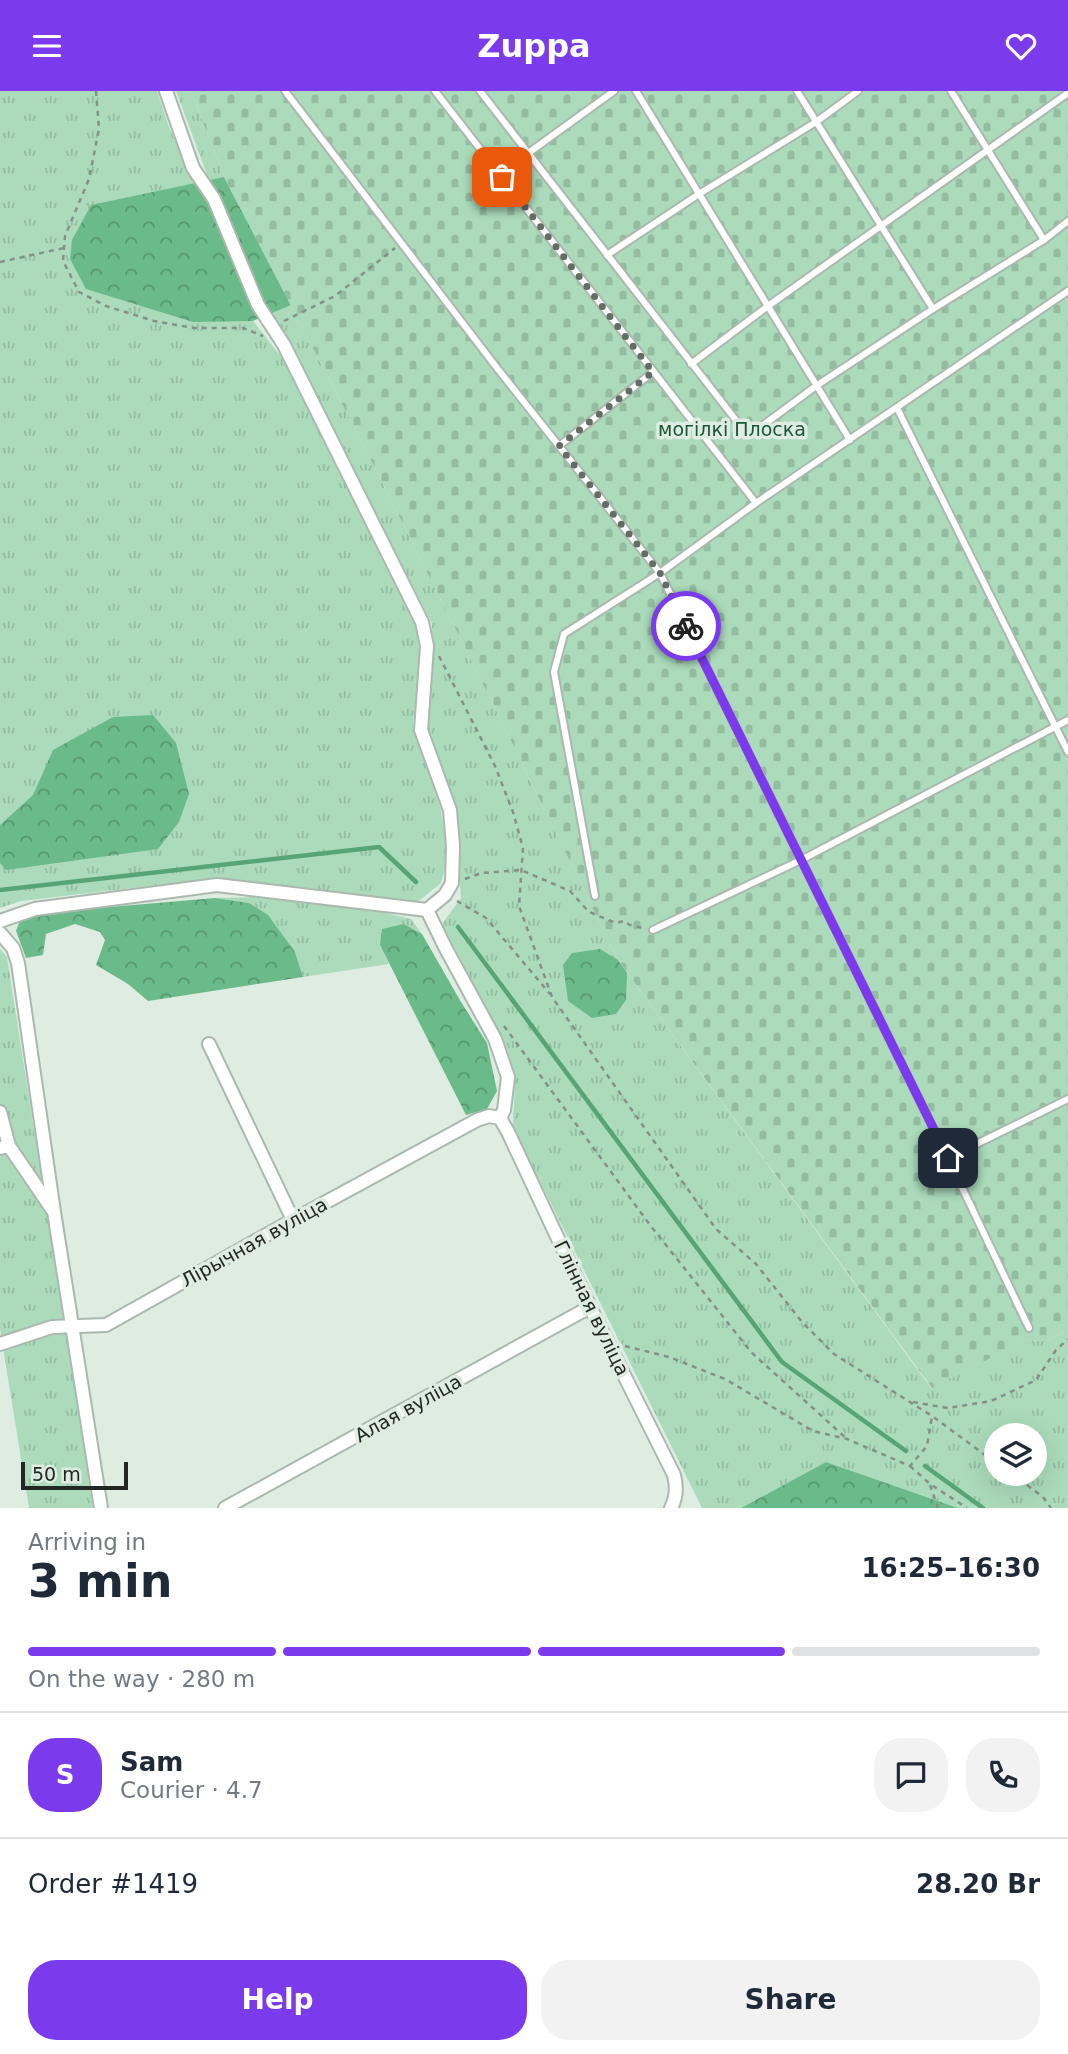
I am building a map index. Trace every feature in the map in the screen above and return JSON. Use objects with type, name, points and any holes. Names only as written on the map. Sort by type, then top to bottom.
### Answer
[{"type":"street","points":[[0,921],[34,909],[216,885],[428,910],[445,895],[452,883],[450,810],[421,730],[427,646],[422,622],[284,345],[258,305],[214,199],[193,168],[166,91]]},
{"type":"street","points":[[428,910],[495,1039],[508,1077],[504,1110],[500,1118]]},
{"type":"street","points":[[0,933],[13,948],[18,963],[101,1508]]},
{"type":"street","points":[[209,1044],[293,1220]]},
{"type":"street","points":[[0,1112],[4,1147],[54,1212]]},
{"type":"street","name":"Лірычная вуліца","points":[[0,1344],[52,1327],[106,1325],[477,1120],[489,1116],[500,1118]]},
{"type":"street","name":"Глінная вуліца","points":[[500,1118],[674,1475],[676,1484],[673,1504]]},
{"type":"street","name":"Алая вуліца","points":[[225,1508],[590,1307]]},
{"type":"lane","points":[[285,91],[660,573],[1029,1328]]},
{"type":"lane","points":[[435,91],[756,503]]},
{"type":"lane","points":[[480,91],[742,428],[762,426],[816,386],[1068,222]]},
{"type":"lane","points":[[527,154],[614,91]]},
{"type":"lane","points":[[636,91],[850,440]]},
{"type":"lane","points":[[797,91],[933,309]]},
{"type":"lane","points":[[607,254],[816,122],[858,91]]},
{"type":"lane","points":[[951,91],[1044,240]]},
{"type":"lane","points":[[691,363],[1068,93]]},
{"type":"lane","points":[[595,896],[554,672],[564,634],[660,573],[756,503],[1068,291]]},
{"type":"lane","points":[[559,446],[653,372]]},
{"type":"lane","points":[[897,408],[1068,751]]},
{"type":"lane","points":[[653,930],[802,860],[1068,720]]},
{"type":"lane","points":[[948,1158],[1068,1099]]},
{"type":"path","points":[[96,91],[99,129],[89,179],[65,236],[62,261],[79,292],[106,306],[154,321],[194,328],[243,328],[284,345]]},
{"type":"path","points":[[272,327],[335,296],[401,243]]},
{"type":"path","points":[[0,262],[64,248]]},
{"type":"path","points":[[434,646],[495,766],[513,812],[523,848],[519,906],[552,997]]},
{"type":"path","points":[[452,883],[481,873],[521,870],[570,891],[588,911],[616,923],[624,921],[653,930]]},
{"type":"path","points":[[445,895],[486,918],[552,997],[716,1229],[757,1264],[802,1322],[834,1354],[932,1416],[984,1453]]},
{"type":"path","points":[[497,1021],[508,1029],[650,1225],[751,1352],[847,1439]]},
{"type":"path","points":[[910,1402],[948,1408],[990,1401],[1036,1380],[1056,1350],[1068,1339]]},
{"type":"path","points":[[608,1342],[669,1357],[725,1380],[813,1431],[847,1439],[910,1466],[930,1484],[967,1508]]},
{"type":"path","points":[[910,1466],[927,1445],[932,1416]]},
{"type":"path","points":[[930,1484],[938,1508]]},
{"type":"path","points":[[1028,1486],[1043,1497],[1051,1508]]},
{"type":"green space","points":[[0,91],[157,91],[169,127],[253,321],[284,360],[417,623],[420,664],[413,722],[441,810],[448,858],[441,883],[420,900],[414,902],[208,879],[21,901],[0,908]]},
{"type":"green space","points":[[176,91],[191,91],[224,177],[369,456],[618,960],[931,1388],[1026,1340],[1045,1341],[1068,1330],[1068,1508],[958,1508],[826,1462],[741,1508],[702,1508],[513,1127],[515,1077],[506,1046],[442,924],[461,898],[460,845],[456,809],[427,724],[433,667],[432,624],[297,356],[272,313],[209,180]]},
{"type":"green space","name":"могілкі Плоска","points":[[191,91],[1068,91],[1068,1330],[1045,1341],[1026,1340],[932,1388],[618,960],[369,456],[224,177]]},
{"type":"green space","points":[[224,177],[291,305],[253,321],[193,322],[86,289],[70,259],[72,240],[91,205]]},
{"type":"green space","points":[[153,715],[176,743],[189,794],[179,822],[158,849],[6,870],[0,863],[0,825],[33,795],[53,750],[113,717]]},
{"type":"green space","points":[[254,897],[381,912],[411,919],[422,934],[404,924],[380,945],[389,964],[303,977],[295,952],[249,903],[215,898]]},
{"type":"green space","points":[[215,898],[249,903],[268,915],[295,952],[303,977],[148,1001],[128,984],[96,965],[105,940],[100,932],[75,924],[46,934],[43,955],[26,958],[16,931],[21,918],[40,913]]},
{"type":"green space","points":[[404,924],[422,934],[487,1043],[497,1091],[487,1109],[466,1115],[380,945],[382,929]]},
{"type":"green space","points":[[0,949],[7,957],[93,1508],[29,1508],[0,1329]]},
{"type":"green space","points":[[600,949],[618,960],[627,973],[626,1000],[616,1014],[592,1018],[568,1001],[563,965],[572,953]]},
{"type":"green space","points":[[826,1462],[958,1508],[741,1508]]},
{"type":"waterway","points":[[0,890],[379,847],[416,882]]},
{"type":"waterway","points":[[458,927],[782,1362],[906,1451]]},
{"type":"waterway","points":[[925,1466],[983,1508]]},
{"type":"way so far","points":[[502,177],[653,372],[559,446],[660,573],[686,626]]},
{"type":"route","points":[[686,626],[948,1158]]}]
